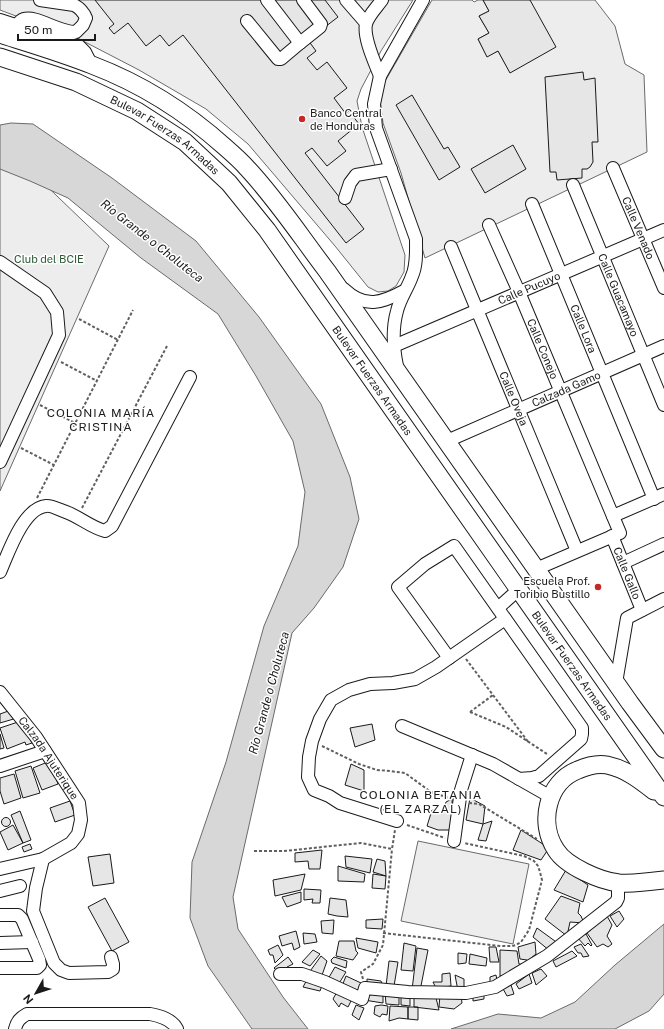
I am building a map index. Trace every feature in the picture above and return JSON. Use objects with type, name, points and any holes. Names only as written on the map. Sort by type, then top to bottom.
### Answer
[{"type":"highway","points":[[0,34],[91,64],[126,79],[174,106],[203,128],[247,167],[285,214],[398,371],[616,683],[664,749]]},
{"type":"highway","name":"Bulevar Fuerzas Armadas","points":[[0,57],[76,82],[137,111],[185,142],[229,183],[267,230],[664,797]]},
{"type":"highway","points":[[664,797],[628,772],[607,765],[590,765],[572,772],[556,786],[548,806],[547,830],[556,850],[571,865],[592,876],[618,883],[642,883],[664,880]]},
{"type":"street","points":[[17,25],[22,20],[32,18],[68,32],[76,32],[83,26],[86,18],[82,10],[78,7],[40,0]]},
{"type":"street","points":[[267,0],[300,43]]},
{"type":"street","points":[[247,21],[278,59],[281,59],[320,27],[321,24],[303,0]]},
{"type":"street","points":[[346,0],[366,23]]},
{"type":"street","points":[[380,76],[371,53],[365,31],[366,23],[382,0]]},
{"type":"street","points":[[398,371],[393,330],[397,310],[404,291],[412,276],[417,258],[416,239],[376,128],[374,104],[380,76],[423,0]]},
{"type":"street","points":[[0,20],[79,46],[85,52],[91,64]]},
{"type":"street","name":"Calle Venado","points":[[613,168],[643,239],[661,274],[664,288]]},
{"type":"street","points":[[345,198],[350,183],[356,175],[391,169]]},
{"type":"street","name":"Calle Guacamayo","points":[[572,185],[664,405]]},
{"type":"street","name":"Calle Lora","points":[[532,204],[602,373],[659,497]]},
{"type":"street","name":"Calle Conejo","points":[[489,224],[620,533],[612,536]]},
{"type":"street","name":"Calle Pucuyo","points":[[394,346],[664,230]]},
{"type":"street","name":"Calle Oveja","points":[[451,247],[577,551]]},
{"type":"street","points":[[0,262],[45,293],[57,312],[59,335],[0,462]]},
{"type":"street","points":[[327,272],[346,291],[356,298],[367,302],[379,302],[390,299],[404,291]]},
{"type":"street","name":"Calzada Gamo","points":[[447,441],[664,346]]},
{"type":"street","points":[[0,572],[18,532],[28,515],[37,508],[47,505],[68,512],[96,529],[105,531],[112,526],[190,377]]},
{"type":"street","points":[[613,516],[659,497]]},
{"type":"street","points":[[536,569],[612,536]]},
{"type":"street","name":"Calle Gallo","points":[[612,536],[642,610]]},
{"type":"street","points":[[623,563],[664,544]]},
{"type":"street","points":[[449,658],[398,587],[425,564],[454,546],[582,728],[581,739],[539,776],[519,779]]},
{"type":"street","points":[[498,608],[518,590]]},
{"type":"street","points":[[616,683],[627,618],[664,600]]},
{"type":"street","points":[[397,821],[340,804],[329,796],[314,790],[308,777],[309,757],[312,741],[320,719],[331,700],[349,690],[370,684],[393,683],[415,679],[449,658],[505,619]]},
{"type":"street","name":"Calzada Ajuterique","points":[[0,692],[36,737],[79,803],[81,820],[78,834],[71,843],[43,859],[0,869]]},
{"type":"street","points":[[402,726],[493,764],[551,797]]},
{"type":"street","points":[[0,766],[45,751]]},
{"type":"street","points":[[454,841],[461,790],[472,755]]},
{"type":"street","points":[[43,859],[36,888],[33,911],[54,963],[61,970],[69,974],[108,972],[112,969],[113,964],[111,957]]},
{"type":"street","points":[[280,974],[302,974],[325,982],[362,999],[364,988],[408,992],[466,992],[495,987],[547,956],[616,902],[618,898],[618,883]]},
{"type":"street","points":[[0,891],[20,886]]},
{"type":"street","points":[[0,915],[18,915],[22,919],[39,959],[40,965],[37,968],[0,968]]},
{"type":"street","points":[[0,943],[32,942]]},
{"type":"street","points":[[15,1029],[20,1018],[26,1014],[150,1014],[161,1016],[175,1024],[177,1029]]},
{"type":"path","points":[[28,515],[133,310]]},
{"type":"path","points":[[79,320],[118,340]]},
{"type":"path","points":[[77,518],[167,346]]},
{"type":"path","points":[[61,362],[97,381]]},
{"type":"path","points":[[40,405],[75,423]]},
{"type":"path","points":[[21,448],[54,464]]},
{"type":"path","points":[[459,651],[529,743]]},
{"type":"path","points":[[493,696],[470,712],[506,727],[556,761]]},
{"type":"path","points":[[312,741],[359,764],[377,770],[390,770],[405,773],[431,792],[460,801],[479,804],[540,841]]},
{"type":"path","points":[[364,988],[361,972],[373,964],[383,945],[383,933],[392,849],[397,821],[454,841],[524,856],[534,861],[538,866],[542,880],[529,930],[521,942],[512,946],[383,933]]},
{"type":"path","points":[[254,851],[284,851],[361,843],[392,849]]},
{"type":"shaded area","points":[[0,0],[413,0],[381,51],[361,89],[357,101],[362,127],[405,255],[404,272],[396,286],[388,291],[378,292],[368,287],[248,144],[206,109],[139,70],[85,42],[0,10]]},
{"type":"shaded area","points":[[432,0],[472,0],[474,2],[483,0],[489,11],[479,16],[489,33],[478,39],[487,56],[498,51],[510,72],[530,0],[595,0],[615,26],[625,64],[644,75],[647,152],[425,258],[401,173],[383,123],[380,99],[384,83]]},
{"type":"shaded area","name":"Club del BCIE","points":[[0,160],[32,172],[109,246],[0,491]]},
{"type":"shaded area","points":[[418,841],[529,864],[513,944],[401,921]]},
{"type":"water","name":"Río Grande o Choluteca","points":[[11,123],[33,124],[112,178],[196,241],[259,317],[321,404],[350,477],[359,519],[343,567],[314,608],[292,633],[233,897],[238,929],[283,997],[308,1029],[252,1029],[208,966],[190,918],[192,862],[226,762],[264,626],[298,546],[305,492],[293,441],[218,314],[141,258],[68,198],[0,169],[0,125]]},
{"type":"water","points":[[664,924],[664,994],[649,1011],[615,1029],[451,1029],[498,1014],[541,1018],[575,1002],[615,965]]},
{"type":"building","name":"Banco Central de Honduras","points":[[95,0],[325,0],[338,17],[308,40],[316,51],[307,58],[317,70],[327,62],[347,88],[334,98],[346,114],[349,111],[359,124],[338,141],[346,151],[327,166],[312,148],[305,153],[364,229],[346,243],[183,35],[169,46],[160,35],[146,46],[128,23],[114,34],[109,28],[114,24]]},
{"type":"building","points":[[483,0],[530,0],[556,47],[510,73],[498,51],[487,57],[478,39],[489,33],[479,16],[489,11]]},
{"type":"building","points":[[583,72],[584,80],[595,78],[598,142],[592,142],[593,162],[587,169],[582,169],[582,178],[557,180],[556,172],[550,172],[545,77]]},
{"type":"building","points":[[412,95],[444,149],[448,147],[460,167],[439,180],[396,105]]},
{"type":"building","points":[[513,145],[526,169],[485,193],[471,169]]},
{"type":"building","points":[[11,710],[17,718],[0,723],[0,714]]},
{"type":"building","points":[[21,721],[32,743],[26,745],[25,742],[7,749],[0,728]]},
{"type":"building","points":[[372,724],[375,740],[355,747],[350,728]]},
{"type":"building","points":[[0,734],[4,748],[0,749]]},
{"type":"building","points":[[50,761],[58,784],[42,790],[33,768]]},
{"type":"building","points":[[351,764],[364,770],[364,791],[345,785]]},
{"type":"building","points":[[31,766],[40,793],[23,798],[15,771]]},
{"type":"building","points":[[14,774],[21,798],[4,804],[0,791],[0,778]]},
{"type":"building","points":[[470,798],[485,806],[483,824],[466,820]]},
{"type":"building","points":[[452,799],[453,830],[438,830],[427,826],[432,810],[442,814],[446,802]]},
{"type":"building","points":[[70,801],[75,815],[55,822],[50,808]]},
{"type":"building","points":[[20,811],[31,840],[23,843],[11,815]]},
{"type":"building","points":[[6,817],[11,822],[6,827],[1,822]]},
{"type":"building","points":[[492,821],[486,841],[478,840],[483,824]]},
{"type":"building","points":[[13,825],[23,843],[8,850],[0,832]]},
{"type":"building","points":[[521,830],[549,848],[541,860],[513,850]]},
{"type":"building","points":[[30,844],[32,849],[24,852],[22,847]]},
{"type":"building","points":[[322,850],[320,869],[309,869],[308,861],[295,862],[295,853]]},
{"type":"building","points":[[110,854],[114,883],[93,886],[88,857]]},
{"type":"building","points":[[345,856],[372,859],[370,873],[346,867]]},
{"type":"building","points":[[377,859],[385,861],[386,876],[373,872]]},
{"type":"building","points":[[338,866],[365,874],[364,882],[338,881]]},
{"type":"building","points":[[566,870],[588,885],[583,902],[554,890]]},
{"type":"building","points":[[305,874],[301,890],[275,896],[273,880]]},
{"type":"building","points":[[373,874],[386,876],[385,889],[372,888]]},
{"type":"building","points":[[304,889],[321,890],[320,903],[312,903],[313,899],[304,900]]},
{"type":"building","points":[[301,892],[301,902],[287,907],[282,897]]},
{"type":"building","points":[[561,896],[580,903],[578,913],[584,923],[570,922],[567,936],[545,919]]},
{"type":"building","points":[[105,898],[129,942],[112,951],[88,907]]},
{"type":"building","points":[[330,898],[346,900],[348,917],[328,914]]},
{"type":"building","points":[[619,911],[624,919],[617,927],[610,916]]},
{"type":"building","points":[[607,916],[612,925],[607,936],[612,944],[608,947],[603,944],[597,947],[587,933]]},
{"type":"building","points":[[383,919],[382,929],[366,928],[366,920]]},
{"type":"building","points":[[334,920],[333,934],[322,933],[321,921]]},
{"type":"building","points":[[537,928],[559,944],[550,951],[533,937]]},
{"type":"building","points":[[296,931],[300,947],[294,950],[292,943],[282,946],[279,936]]},
{"type":"building","points":[[303,933],[315,934],[317,942],[304,944]]},
{"type":"building","points":[[586,934],[592,945],[591,946],[588,943],[585,946],[577,937]]},
{"type":"building","points":[[356,938],[378,942],[376,953],[358,948]]},
{"type":"building","points":[[339,941],[354,941],[356,951],[358,953],[353,960],[336,956]]},
{"type":"building","points":[[535,942],[536,954],[531,958],[536,957],[528,966],[527,960],[520,959],[518,947]]},
{"type":"building","points":[[404,943],[416,946],[413,971],[401,970]]},
{"type":"building","points":[[581,944],[589,956],[583,957],[574,947]]},
{"type":"building","points":[[278,945],[283,955],[275,963],[273,955],[270,955],[268,950]]},
{"type":"building","points":[[489,947],[496,947],[499,962],[490,962]]},
{"type":"building","points":[[417,948],[428,950],[420,991],[412,990]]},
{"type":"building","points":[[313,950],[320,954],[310,966],[302,962]]},
{"type":"building","points":[[500,950],[517,951],[519,964],[526,965],[517,972],[500,976]]},
{"type":"building","points":[[572,951],[577,956],[556,967],[553,961]]},
{"type":"building","points":[[458,953],[467,954],[466,963],[458,964]]},
{"type":"building","points":[[470,954],[487,958],[486,966],[469,964]]},
{"type":"building","points":[[321,956],[327,961],[321,978],[308,974]]},
{"type":"building","points":[[288,957],[293,964],[287,967],[289,971],[279,973],[274,968]]},
{"type":"building","points":[[334,957],[347,961],[346,968],[332,963],[331,960]]},
{"type":"building","points":[[389,961],[398,962],[394,986],[386,986]]},
{"type":"building","points":[[335,967],[346,972],[338,985],[328,979]]},
{"type":"building","points":[[541,969],[547,976],[536,985],[532,973]]},
{"type":"building","points":[[450,973],[451,986],[436,988],[433,982],[442,982],[442,974]]},
{"type":"building","points":[[529,974],[532,983],[519,989],[516,984]]},
{"type":"building","points":[[455,975],[464,979],[464,988],[458,991]]},
{"type":"building","points":[[496,975],[498,985],[490,985],[490,977]]},
{"type":"building","points":[[309,976],[323,983],[320,991],[303,987]]},
{"type":"building","points":[[346,976],[361,983],[360,993],[342,986]]},
{"type":"building","points":[[367,979],[381,981],[383,986],[367,987]]},
{"type":"building","points":[[511,985],[514,994],[507,996],[502,987]]},
{"type":"building","points":[[338,990],[353,997],[348,1007],[341,1003],[339,1007],[333,999]]},
{"type":"building","points":[[366,990],[383,990],[383,1003],[364,1000]]},
{"type":"building","points":[[385,992],[399,993],[399,1005],[386,1004]]},
{"type":"building","points":[[401,992],[410,995],[410,1006],[401,1005]]},
{"type":"building","points":[[414,993],[435,994],[439,1010],[414,1007]]},
{"type":"building","points":[[473,994],[484,994],[484,999],[473,1001]]},
{"type":"building","points":[[440,995],[461,995],[462,1003],[454,1009],[439,1007]]},
{"type":"building","points":[[356,1005],[364,1008],[359,1020],[352,1015]]},
{"type":"building","points":[[375,1006],[388,1006],[387,1015],[382,1014],[380,1017],[374,1014]]},
{"type":"building","points":[[390,1006],[408,1007],[408,1019],[399,1018],[389,1021]]},
{"type":"building","points":[[408,1007],[418,1007],[418,1020],[408,1019]]},
{"type":"place","name":"Banco Central de Honduras","points":[[302,119]]},
{"type":"place","name":"Escuela Prof. Toribio Bustillo","points":[[598,587]]},
{"type":"district","name":"COLONIA MARÍA CRISTINA","points":[[101,420]]},
{"type":"district","name":"COLONIA BETANIA (EL ZARZAL)","points":[[421,802]]}]
